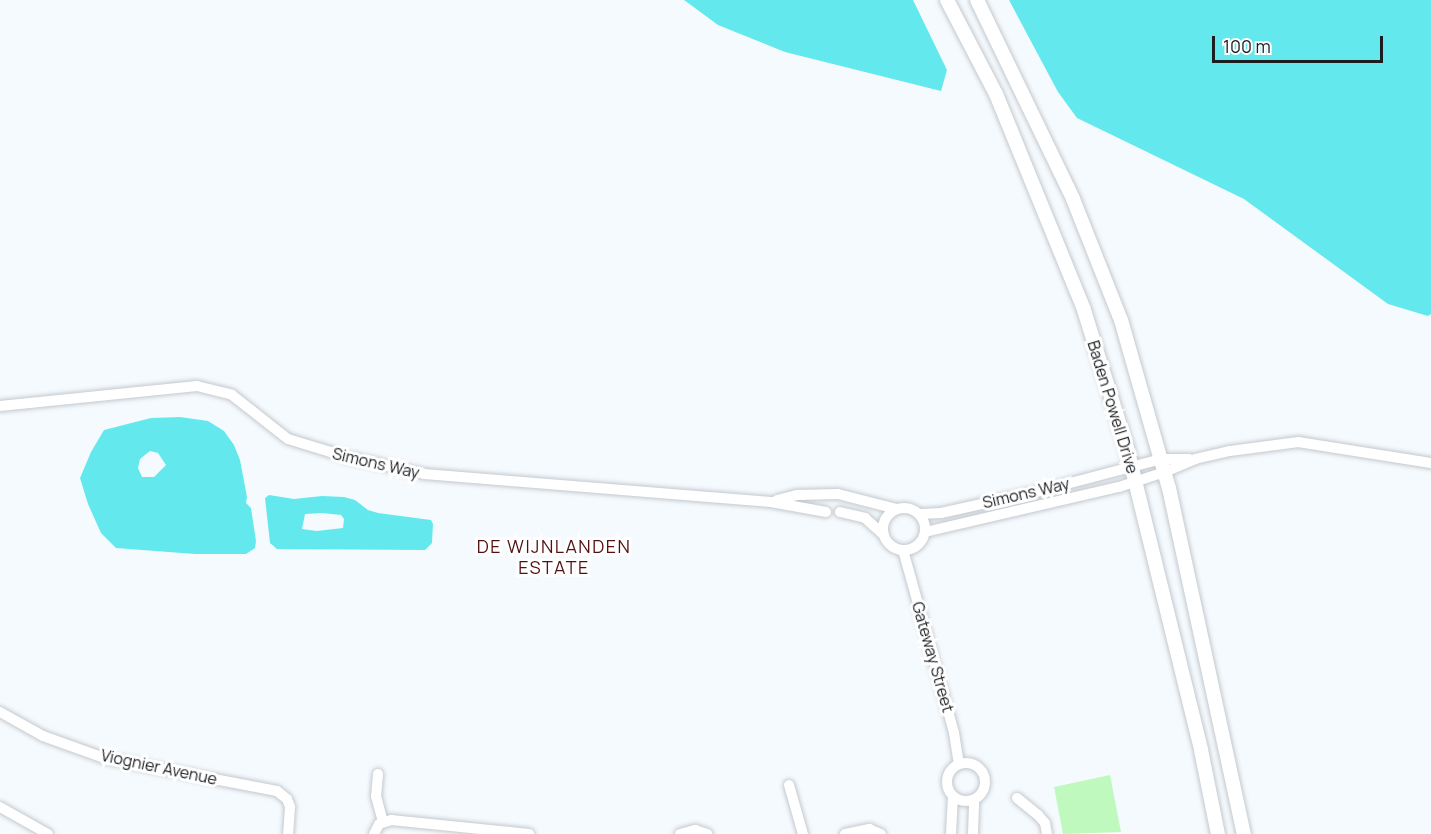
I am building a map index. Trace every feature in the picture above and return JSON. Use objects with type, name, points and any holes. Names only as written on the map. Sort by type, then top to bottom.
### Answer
[{"type":"main road","name":"Baden Powell Drive","points":[[946,0],[996,94],[1084,310],[1132,466],[1202,750],[1218,834]]},
{"type":"main road","name":"Baden Powell Drive","points":[[977,0],[1073,199],[1121,320],[1163,466],[1244,834]]},
{"type":"street","name":"Simons Way","points":[[0,406],[197,386],[232,395],[288,439],[346,457],[423,474],[771,502],[826,512]]},
{"type":"street","points":[[1163,466],[1230,451],[1298,442],[1431,463]]},
{"type":"street","name":"Simons Way","points":[[920,514],[941,513],[1040,491],[1132,466],[1163,466]]},
{"type":"street","name":"Simons Way","points":[[925,532],[1135,481],[1163,466]]},
{"type":"street","name":"Simons Way","points":[[771,502],[821,493],[851,495],[897,509]]},
{"type":"street","points":[[840,512],[865,518],[884,535],[891,546],[903,550],[915,547],[925,532],[920,514],[909,508],[897,509],[884,522],[884,535]]},
{"type":"street","name":"Gateway Street","points":[[903,550],[954,733],[958,764]]},
{"type":"street","name":"Viognier Avenue","points":[[0,712],[43,736],[104,758],[277,791],[287,799],[290,807],[288,834]]},
{"type":"street","points":[[951,834],[953,797],[947,786],[947,779],[958,764],[971,764],[984,776],[985,789],[974,800],[965,802],[953,797]]},
{"type":"street","points":[[378,774],[376,796],[383,822]]},
{"type":"street","points":[[789,785],[803,834]]},
{"type":"street","points":[[1017,798],[1045,823],[1047,834]]},
{"type":"street","points":[[973,834],[974,800]]},
{"type":"street","points":[[0,807],[48,834]]},
{"type":"street","points":[[374,834],[383,822],[391,820],[529,834]]},
{"type":"street","points":[[846,834],[869,829],[880,834]]},
{"type":"street","points":[[680,834],[695,830],[707,834]]},
{"type":"green space","points":[[1110,775],[1121,832],[1063,834],[1054,787]]},
{"type":"water","points":[[684,0],[913,0],[947,70],[941,91],[785,52],[718,25]]},
{"type":"water","points":[[1009,0],[1431,0],[1431,314],[1428,316],[1388,304],[1244,199],[1077,118],[1058,92]]},
{"type":"water","points":[[180,417],[208,421],[224,431],[234,445],[240,460],[247,497],[246,503],[251,508],[255,548],[246,554],[195,554],[116,548],[101,533],[88,504],[80,478],[91,452],[104,430],[151,418]],"holes":[[[150,451],[158,453],[166,465],[154,477],[142,477],[138,468],[140,459]]]},
{"type":"water","points":[[269,495],[294,499],[322,496],[344,497],[355,500],[368,510],[378,513],[431,520],[433,524],[432,543],[425,550],[277,549],[270,543],[265,498]],"holes":[[[305,514],[341,515],[344,519],[343,528],[317,531],[302,529]]]},
{"type":"district","name":"DE WIJNLANDEN ESTATE","points":[[554,557]]}]
